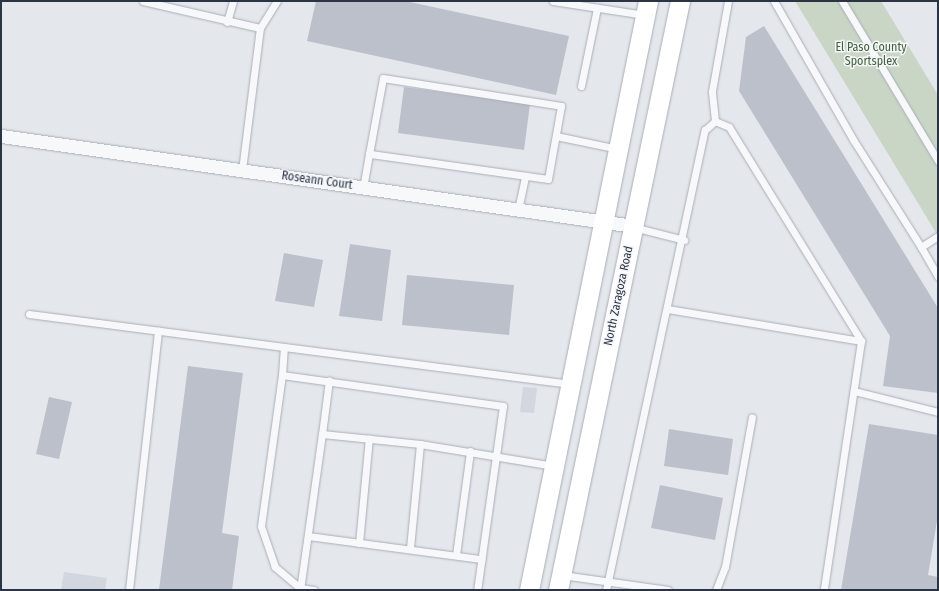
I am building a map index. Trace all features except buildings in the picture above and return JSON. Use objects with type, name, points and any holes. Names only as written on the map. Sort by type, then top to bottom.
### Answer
[{"type":"main road","name":"North Zaragoza Road","points":[[560,582],[680,1]]},
{"type":"main road","points":[[528,590],[647,8]]},
{"type":"street","name":"Roseann Court","points":[[1,136],[633,226]]},
{"type":"lane","points":[[144,1],[227,22],[260,28]]},
{"type":"lane","points":[[227,22],[233,1]]},
{"type":"lane","points":[[242,170],[260,28],[277,1]]},
{"type":"lane","points":[[553,1],[597,8],[647,8]]},
{"type":"lane","points":[[715,121],[712,91],[728,1]]},
{"type":"lane","points":[[774,1],[850,135],[921,247],[938,277]]},
{"type":"lane","points":[[842,1],[938,161]]},
{"type":"lane","points":[[582,86],[597,8]]},
{"type":"lane","points":[[363,188],[369,154],[383,78],[561,106],[548,179],[369,154]]},
{"type":"lane","points":[[606,590],[684,240],[705,130],[715,121]]},
{"type":"lane","points":[[715,121],[729,127],[733,133],[861,341],[824,590]]},
{"type":"lane","points":[[556,136],[618,149]]},
{"type":"lane","points":[[518,210],[525,176]]},
{"type":"lane","points":[[633,226],[684,240]]},
{"type":"lane","points":[[921,247],[938,236]]},
{"type":"lane","points":[[668,309],[861,341]]},
{"type":"lane","points":[[30,314],[570,384]]},
{"type":"lane","points":[[129,590],[158,331]]},
{"type":"lane","points":[[284,347],[282,375],[261,526],[275,567],[300,589],[314,590]]},
{"type":"lane","points":[[282,375],[329,380],[503,406],[476,590]]},
{"type":"lane","points":[[300,589],[329,380]]},
{"type":"lane","points":[[854,391],[938,412]]},
{"type":"lane","points":[[716,590],[725,567],[752,417]]},
{"type":"lane","points":[[322,434],[420,444],[496,455],[554,466]]},
{"type":"lane","points":[[359,543],[369,438]]},
{"type":"lane","points":[[410,548],[420,444]]},
{"type":"lane","points":[[456,555],[470,452]]},
{"type":"lane","points":[[308,536],[410,548],[481,559]]},
{"type":"lane","points":[[560,582],[608,579],[668,590]]},
{"type":"shaded area","points":[[523,387],[537,388],[534,413],[520,412]]},
{"type":"shaded area","points":[[64,572],[107,578],[105,590],[61,590]]},
{"type":"green space","name":"El Paso County Sportsplex","points":[[795,1],[881,1],[938,95],[938,236]]}]
